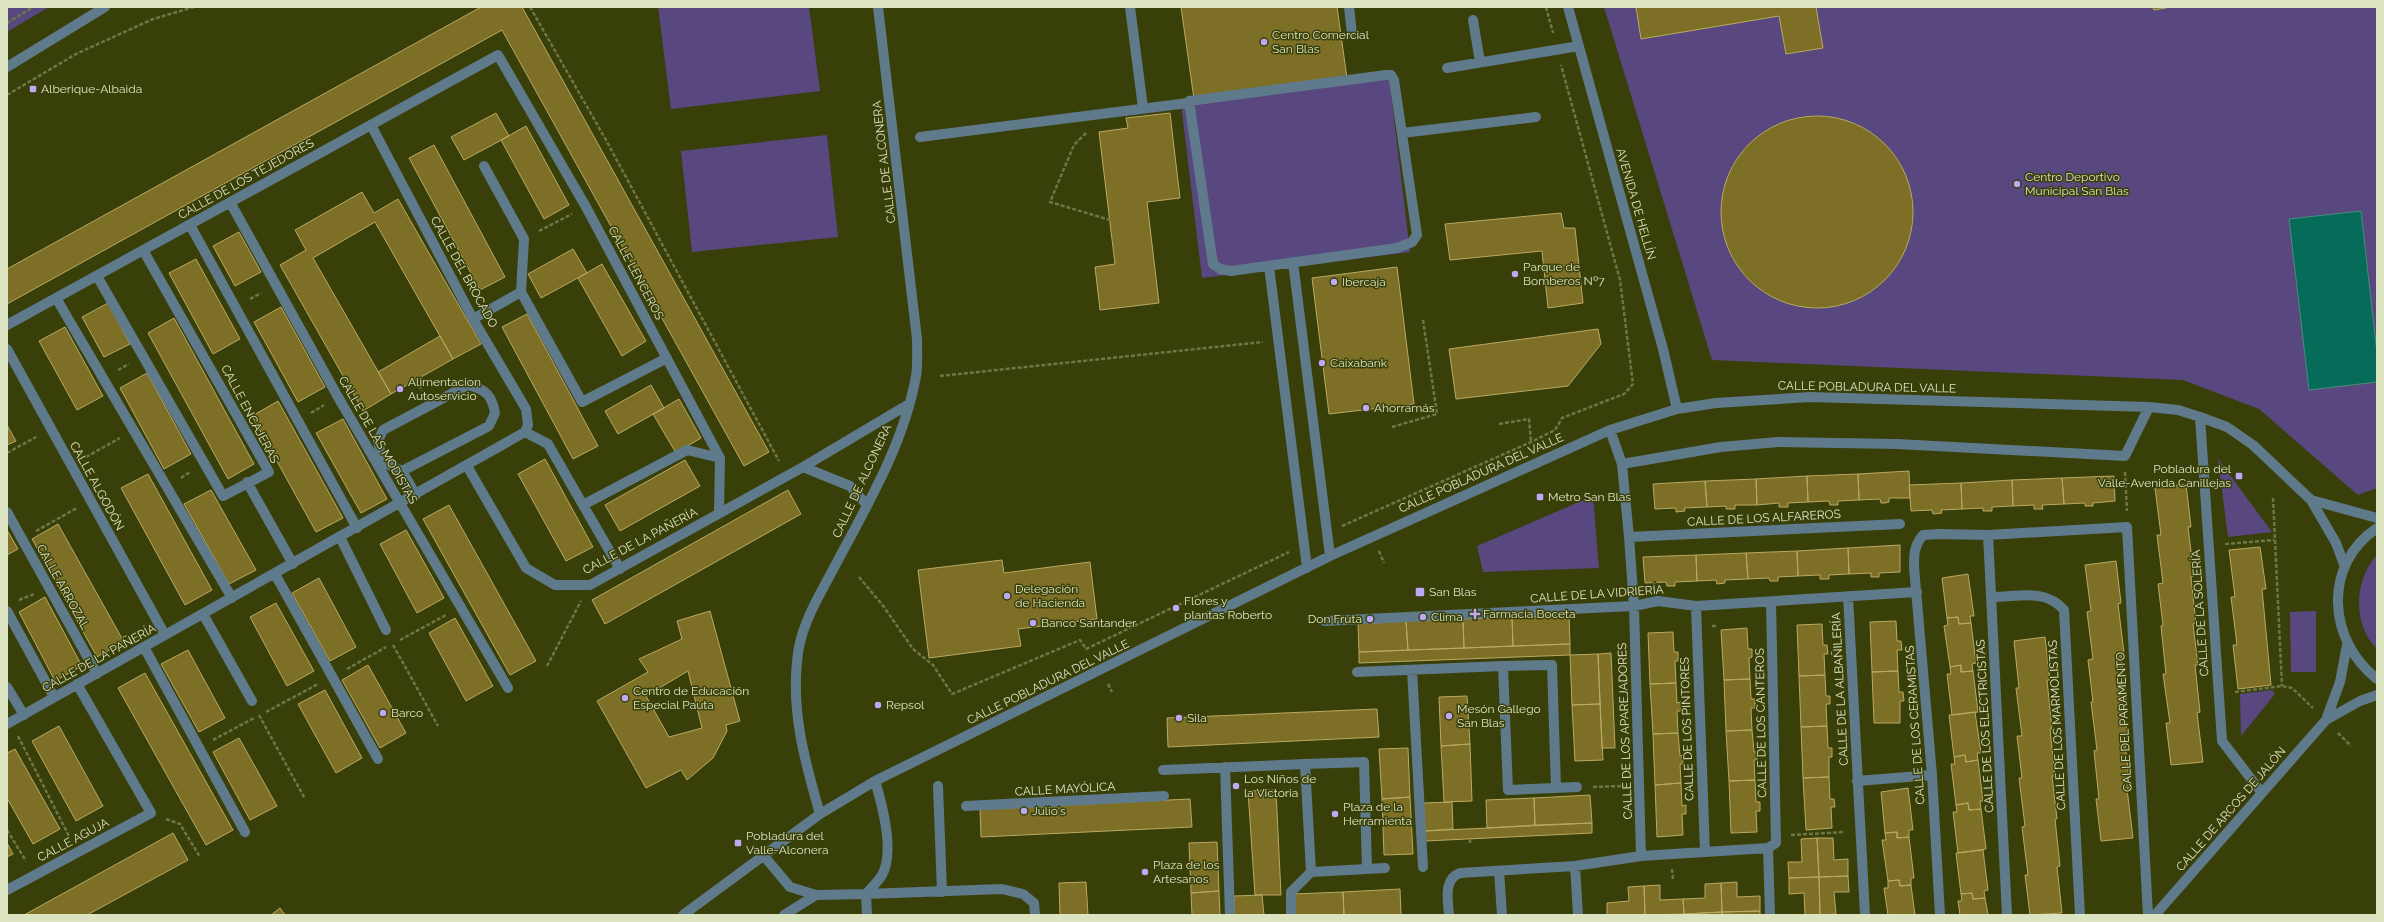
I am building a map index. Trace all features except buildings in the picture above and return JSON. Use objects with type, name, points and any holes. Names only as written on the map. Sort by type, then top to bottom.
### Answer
[{"type":"street","points":[[7,67],[105,7]]},
{"type":"street","name":"CALLE DE ALCONERA","points":[[820,814],[801,744],[796,714],[799,646],[812,610],[897,444],[910,404],[916,374],[917,340],[878,7]]},
{"type":"street","points":[[1130,7],[1143,108]]},
{"type":"street","points":[[1349,7],[1352,34]]},
{"type":"street","name":"AVENIDA DE HELLÍN","points":[[1568,7],[1661,341],[1677,409]]},
{"type":"street","points":[[1473,20],[1480,62]]},
{"type":"street","points":[[1447,68],[1579,46]]},
{"type":"street","name":"CALLE DE LOS TEJEDORES","points":[[7,325],[498,55]]},
{"type":"street","name":"CALLE LENCEROS","points":[[498,55],[586,207],[720,458],[719,513]]},
{"type":"street","points":[[920,137],[1188,103],[1191,100],[1386,75],[1391,76],[1394,80],[1417,235],[1412,242],[1397,248],[1231,271],[1220,269],[1213,264],[1188,103]]},
{"type":"street","points":[[1402,133],[1536,117]]},
{"type":"street","name":"CALLE DEL BROCADO","points":[[371,125],[473,319],[526,409],[528,425],[525,432]]},
{"type":"street","points":[[484,166],[524,239],[521,292],[582,402],[667,358]]},
{"type":"street","name":"CALLE DE LAS MODISTAS","points":[[230,202],[338,397],[508,688]]},
{"type":"street","points":[[190,225],[299,420],[356,528]]},
{"type":"street","name":"CALLE ENCAJERAS","points":[[97,276],[223,496],[247,482],[269,472],[143,250]]},
{"type":"street","points":[[1293,262],[1330,556]]},
{"type":"street","points":[[1269,266],[1307,568]]},
{"type":"street","points":[[473,319],[521,292]]},
{"type":"street","points":[[56,298],[102,380],[232,598]]},
{"type":"street","name":"CALLE ALGODÓN","points":[[7,349],[70,466],[165,635]]},
{"type":"street","points":[[402,470],[489,426],[496,413],[492,399],[481,388],[468,385],[383,430],[378,442],[381,456],[389,465],[402,470],[416,495]]},
{"type":"street","name":"CALLE POBLADURA DEL VALLE","points":[[683,915],[820,814],[875,781],[1330,556],[1610,430],[1677,409],[1747,400],[1810,397],[2149,407],[2178,410],[2227,427],[2253,444],[2311,500],[2336,543],[2345,567]]},
{"type":"street","name":"CALLE DE LA PAÑERÍA","points":[[467,466],[526,568],[555,585],[590,585],[803,467],[910,404]]},
{"type":"street","points":[[1622,464],[1721,447],[1778,442],[1897,444],[2125,456],[2149,407]]},
{"type":"street","name":"CALLE DE LA SOLERÍA","points":[[2200,417],[2222,741],[2262,793]]},
{"type":"street","points":[[1610,430],[1622,464],[1634,606]]},
{"type":"street","points":[[525,432],[548,444],[620,569]]},
{"type":"street","name":"CALLE DE LA PAÑERÍA","points":[[9,723],[416,495],[525,432]]},
{"type":"street","points":[[583,505],[687,450],[720,458]]},
{"type":"street","points":[[803,467],[850,486],[867,505]]},
{"type":"street","points":[[247,482],[293,564]]},
{"type":"street","name":"CALLE POBLADURA DEL VALLE","points":[[2311,500],[2377,518]]},
{"type":"street","name":"CALLE ARROZAL","points":[[7,512],[97,674]]},
{"type":"street","name":"CALLE DE LOS ALFAREROS","points":[[1629,537],[1900,524]]},
{"type":"street","points":[[1988,535],[2127,527]]},
{"type":"street","name":"CALLE DEL PARAMENTO","points":[[2127,527],[2148,915]]},
{"type":"street","points":[[2377,528],[2356,548],[2345,567],[2337,598],[2341,630],[2347,645],[2356,659],[2377,679]]},
{"type":"street","name":"CALLE DE LOS CERAMISTAS","points":[[1940,915],[1932,775],[1914,550],[1917,542],[1923,536],[1939,534],[1988,535]]},
{"type":"street","name":"CALLE DE LOS ELECTRICISTAS","points":[[1988,535],[2007,915]]},
{"type":"street","points":[[340,537],[386,630]]},
{"type":"street","points":[[275,574],[378,759]]},
{"type":"street","name":"CALLE DE LA VIDRIERÍA","points":[[1325,621],[1634,606],[1658,601],[1696,606],[1917,592]]},
{"type":"street","name":"CALLE DE LA ALBAÑILERÍA","points":[[1848,596],[1865,915]]},
{"type":"street","name":"CALLE DE LOS MARMOLISTAS","points":[[1992,597],[2044,596],[2057,602],[2064,610],[2080,915]]},
{"type":"street","name":"CALLE DE LOS CANTEROS","points":[[1770,915],[1773,842],[1771,602]]},
{"type":"street","name":"CALLE DE LOS APAREJADORES","points":[[1634,606],[1641,856]]},
{"type":"street","name":"CALLE DE LOS PINTORES","points":[[1696,606],[1705,852]]},
{"type":"street","points":[[7,611],[54,698]]},
{"type":"street","points":[[203,614],[252,700]]},
{"type":"street","name":"CALLE DE ARCOS DE JALÓN","points":[[2326,720],[2340,682],[2347,645]]},
{"type":"street","points":[[144,647],[245,832]]},
{"type":"street","points":[[1357,672],[1552,665],[1556,788]]},
{"type":"street","points":[[1503,666],[1508,790],[1577,787]]},
{"type":"street","points":[[1412,670],[1423,867]]},
{"type":"street","points":[[77,684],[151,813]]},
{"type":"street","points":[[7,687],[24,715]]},
{"type":"street","name":"CALLE DE ARCOS DE JALÓN","points":[[2155,915],[2326,720],[2360,701],[2377,695]]},
{"type":"street","points":[[1164,770],[1364,762],[1367,869]]},
{"type":"street","points":[[1305,764],[1311,872]]},
{"type":"street","points":[[1224,767],[1230,915]]},
{"type":"street","name":"CALLE DE LA ALBAÑILERÍA","points":[[1857,781],[1932,775]]},
{"type":"street","points":[[867,915],[866,894],[883,874],[887,848],[885,817],[875,781]]},
{"type":"street","points":[[938,786],[942,892]]},
{"type":"street","name":"CALLE MAYÓLICA","points":[[966,806],[1164,796]]},
{"type":"street","name":"CALLE AGUJA","points":[[7,890],[151,813]]},
{"type":"street","points":[[1449,915],[1448,884],[1454,875],[1575,866],[1641,856],[1705,852],[1773,842]]},
{"type":"street","points":[[763,855],[790,887],[816,895],[1002,889],[1023,894],[1034,903],[1035,915]]},
{"type":"street","points":[[1575,866],[1578,915]]},
{"type":"street","points":[[1291,915],[1291,892],[1311,872],[1385,868]]},
{"type":"street","points":[[1499,871],[1502,915]]},
{"type":"street","points":[[784,915],[816,895]]},
{"type":"path","points":[[7,24],[33,7]]},
{"type":"path","points":[[7,95],[76,54],[153,19],[194,7]]},
{"type":"path","points":[[530,7],[606,140],[787,476]]},
{"type":"path","points":[[1327,534],[1531,442],[1555,430],[1562,418],[1624,394],[1633,384],[1620,280],[1546,7]]},
{"type":"path","points":[[1106,113],[1074,145],[1050,202],[1110,220]]},
{"type":"path","points":[[524,239],[586,207]]},
{"type":"path","points":[[236,307],[276,285]]},
{"type":"path","points":[[1392,427],[1437,414],[1423,320]]},
{"type":"path","points":[[940,376],[1279,340]]},
{"type":"path","points":[[102,380],[143,355]]},
{"type":"path","points":[[299,420],[338,397]]},
{"type":"path","points":[[1499,424],[1529,419],[1531,442]]},
{"type":"path","points":[[7,453],[50,429]]},
{"type":"path","points":[[70,466],[133,431]]},
{"type":"path","points":[[2125,456],[2127,527]]},
{"type":"path","points":[[166,488],[204,462]]},
{"type":"path","points":[[2273,498],[2282,686]]},
{"type":"path","points":[[22,538],[90,501]]},
{"type":"path","points":[[2209,545],[2274,540]]},
{"type":"path","points":[[859,577],[884,607],[913,649],[933,665],[952,694],[1080,640],[1086,649],[1303,545]]},
{"type":"path","points":[[547,666],[590,585]]},
{"type":"path","points":[[14,602],[49,587]]},
{"type":"path","points":[[386,630],[438,726]]},
{"type":"path","points":[[2219,694],[2282,686],[2292,688],[2352,746]]},
{"type":"path","points":[[252,700],[305,800]]},
{"type":"path","points":[[9,723],[78,853]]},
{"type":"path","points":[[1577,787],[1621,786]]},
{"type":"path","points":[[151,813],[180,824],[200,857]]},
{"type":"path","points":[[7,830],[35,876]]},
{"type":"path","points":[[1773,842],[1860,832]]},
{"type":"path","points":[[1470,839],[1470,844]]},
{"type":"shaded area","points":[[7,7],[49,7],[7,32]]},
{"type":"shaded area","points":[[658,7],[809,7],[820,91],[671,109]]},
{"type":"shaded area","name":"Centro Deportivo Municipal San Blas","points":[[1604,7],[2377,7],[2377,488],[2358,495],[2259,409],[2183,380],[1712,360]]},
{"type":"shaded area","points":[[1389,77],[1410,252],[1202,278],[1181,103]]},
{"type":"shaded area","points":[[827,135],[838,237],[692,252],[681,151]]},
{"type":"shaded area","points":[[2218,459],[2272,532],[2228,537]]},
{"type":"shaded area","points":[[1593,496],[1599,568],[1483,572],[1477,546]]},
{"type":"shaded area","points":[[2377,555],[2377,649],[2363,628],[2359,602],[2360,589],[2364,576],[2369,565]]},
{"type":"shaded area","points":[[2316,611],[2316,672],[2291,672],[2290,612]]},
{"type":"shaded area","points":[[2272,690],[2275,694],[2241,736],[2240,694]]},
{"type":"water","points":[[2361,211],[2377,353],[2377,382],[2309,390],[2289,219]]},
{"type":"place","name":"Centro Comercial San Blas","points":[[1264,42]]},
{"type":"place","name":"Alberique-Albaida","points":[[33,89]]},
{"type":"place","name":"Centro Deportivo Municipal San Blas","points":[[2017,184]]},
{"type":"place","name":"Parque de Bomberos Nº7","points":[[1515,274]]},
{"type":"place","name":"Ibercaja","points":[[1334,282]]},
{"type":"place","name":"Caixabank","points":[[1322,363]]},
{"type":"place","name":"Alimentacion Autoservicio","points":[[400,389]]},
{"type":"place","name":"Ahorramás","points":[[1366,408]]},
{"type":"place","name":"Pobladura del Valle-Avenida Canillejas","points":[[2239,476]]},
{"type":"place","name":"Metro San Blas","points":[[1540,497]]},
{"type":"place","name":"San Blas","points":[[1420,592]]},
{"type":"place","name":"Delegación de Hacienda","points":[[1007,596]]},
{"type":"place","name":"Flores y plantas Roberto","points":[[1176,608]]},
{"type":"place","name":"Farmacia Boceta","points":[[1475,614]]},
{"type":"place","name":"Clima","points":[[1423,617]]},
{"type":"place","name":"Don Fruta","points":[[1370,619]]},
{"type":"place","name":"Banco Santander","points":[[1033,623]]},
{"type":"place","name":"Centro de Educación Especial Pauta","points":[[625,698]]},
{"type":"place","name":"Repsol","points":[[878,705]]},
{"type":"place","name":"Barco","points":[[383,713]]},
{"type":"place","name":"Mesón Gallego San Blas","points":[[1449,716]]},
{"type":"place","name":"Sila","points":[[1179,718]]},
{"type":"place","name":"Los Niños de la Victoria","points":[[1236,786]]},
{"type":"place","name":"Julio's","points":[[1024,811]]},
{"type":"place","name":"Plaza de la Herramienta","points":[[1335,814]]},
{"type":"place","name":"Pobladura del Valle-Alconera","points":[[738,843]]},
{"type":"place","name":"Plaza de los Artesanos","points":[[1145,872]]}]
